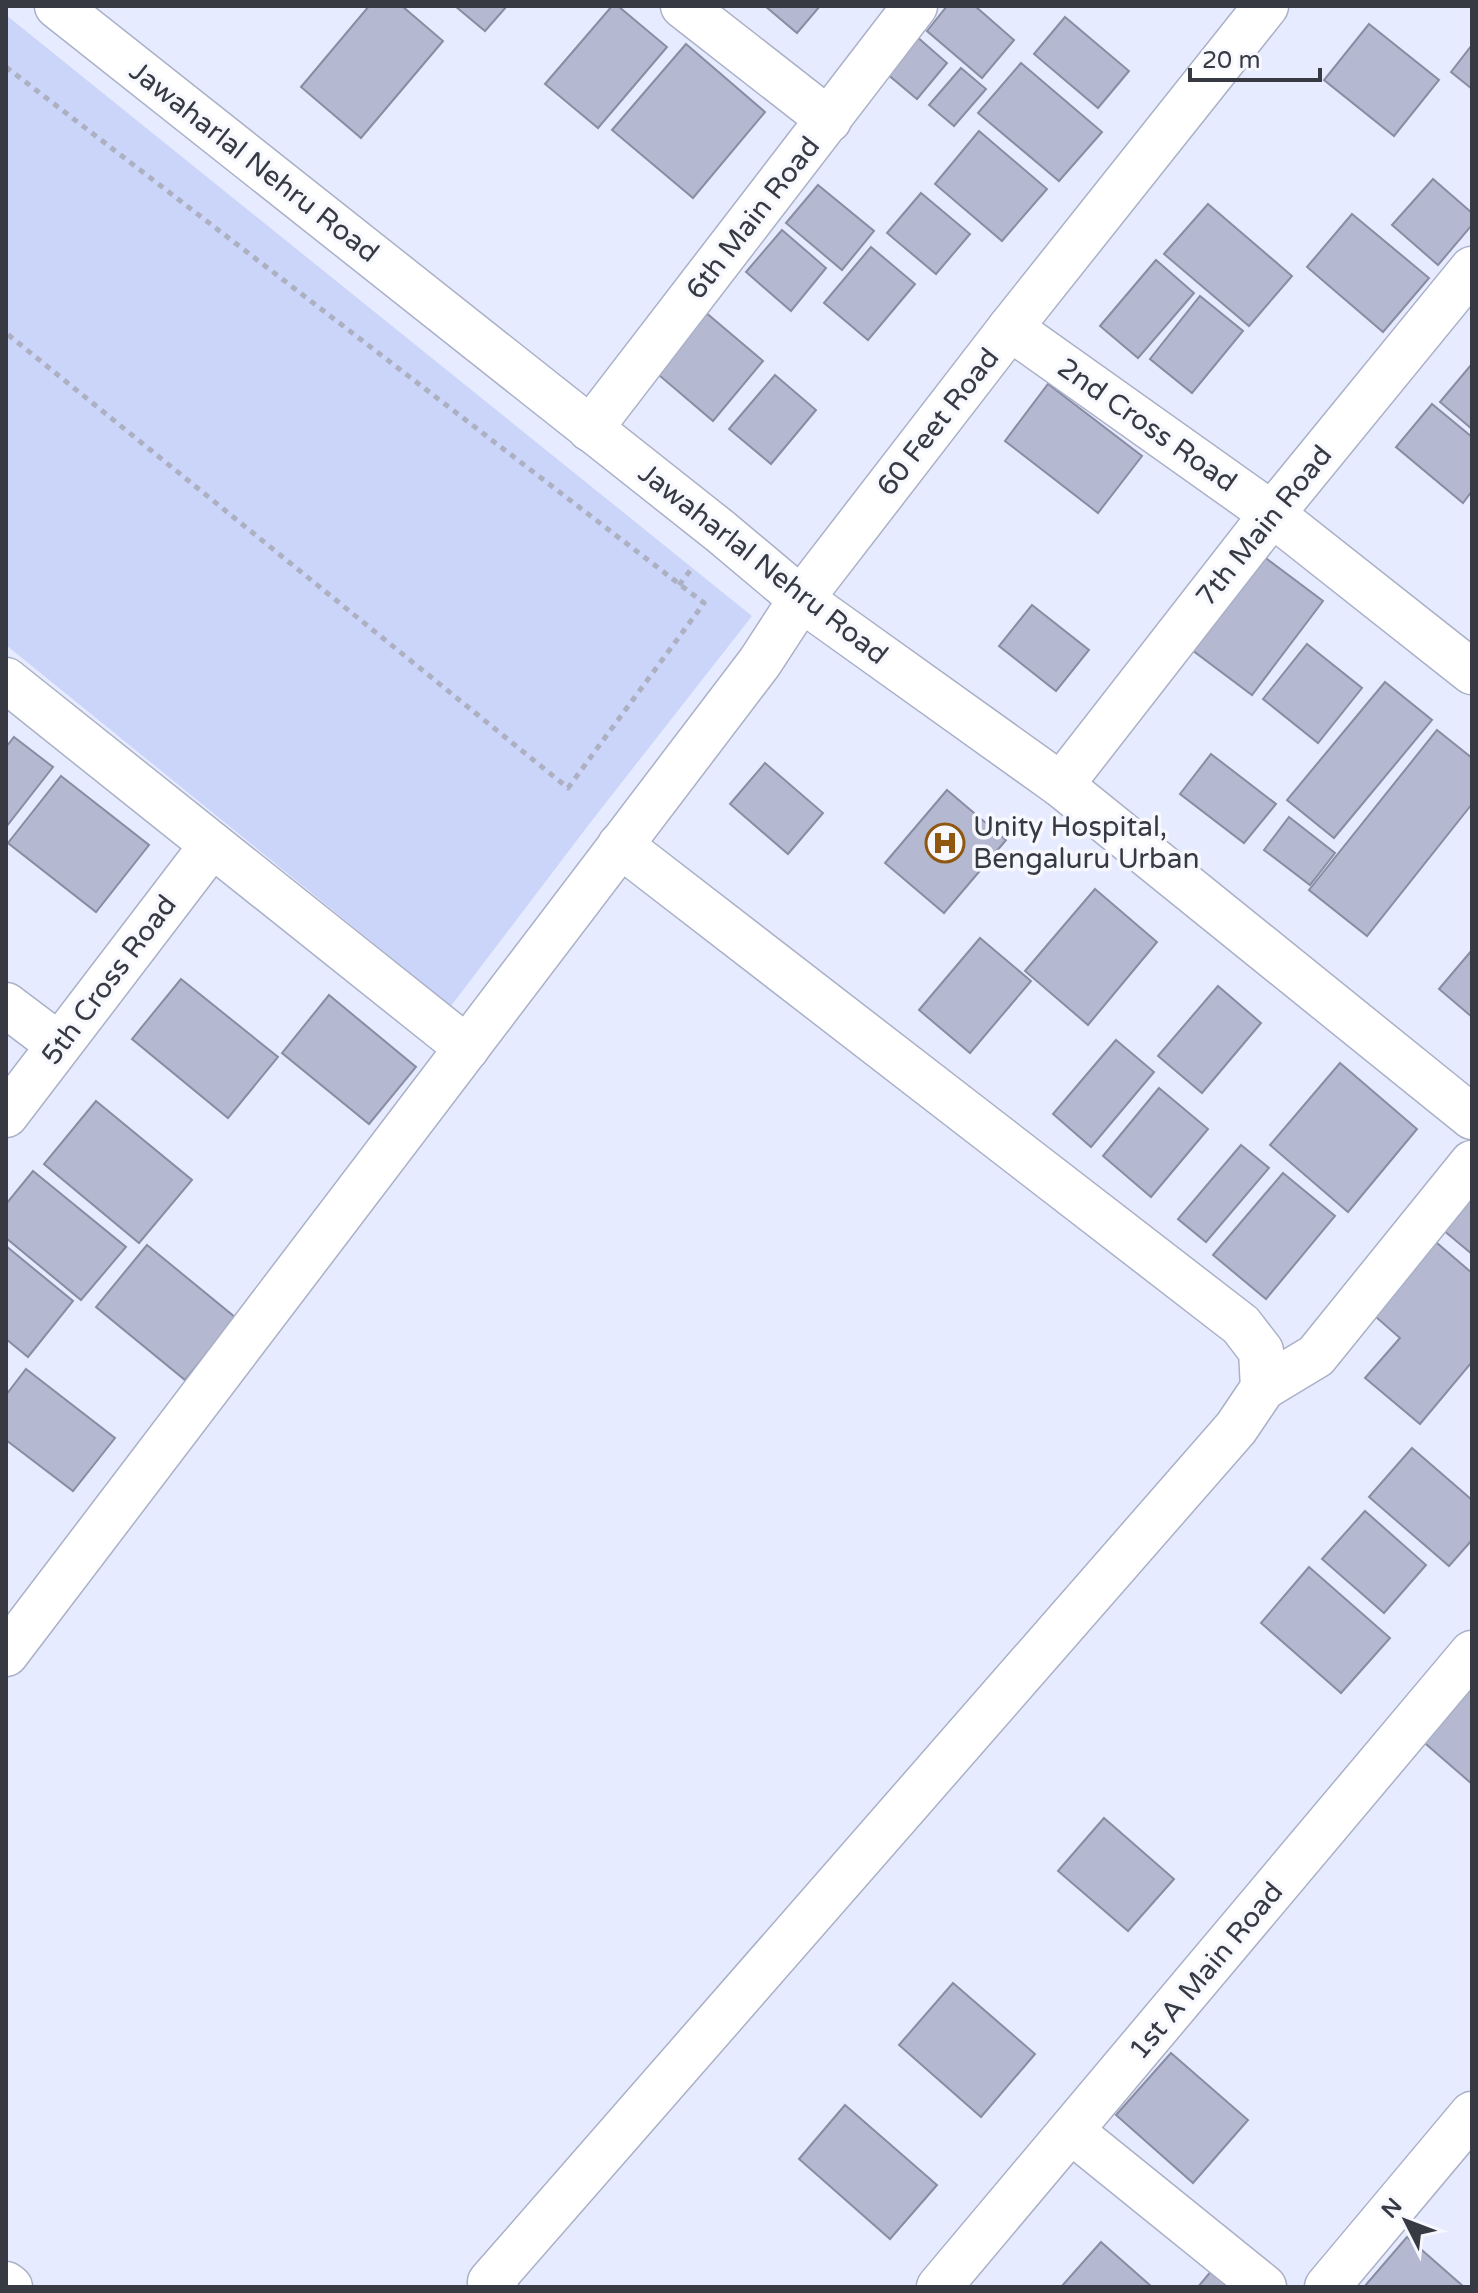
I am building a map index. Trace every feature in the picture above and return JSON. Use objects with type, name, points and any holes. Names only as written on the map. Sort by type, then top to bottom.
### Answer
[{"type":"street","name":"Jawaharlal Nehru Road","points":[[57,6],[801,599],[1061,785],[1472,1117]]},
{"type":"street","points":[[683,6],[829,120]]},
{"type":"street","name":"6th Main Road","points":[[590,429],[915,6]]},
{"type":"street","name":"60 Feet Road","points":[[6,1654],[760,662],[801,599],[1010,328],[1266,6]]},
{"type":"street","name":"7th Main Road","points":[[1061,785],[1272,514],[1472,269]]},
{"type":"street","name":"2nd Cross Road","points":[[1010,328],[1272,514],[1472,672]]},
{"type":"street","points":[[6,680],[467,1048]]},
{"type":"street","name":"5th Cross Road","points":[[6,1115],[212,845]]},
{"type":"street","points":[[620,845],[1241,1325],[1261,1351],[1263,1388]]},
{"type":"street","points":[[6,1005],[59,1045]]},
{"type":"street","points":[[496,2287],[490,2282],[1236,1428],[1263,1388],[1316,1356],[1472,1163]]},
{"type":"street","name":"1st A Main Road","points":[[939,2287],[1472,1653]]},
{"type":"street","points":[[1327,2287],[1472,2114]]},
{"type":"street","points":[[1071,2131],[1264,2287]]},
{"type":"path","points":[[6,67],[704,603],[568,788],[6,333]]},
{"type":"shaded area","points":[[6,15],[752,616],[451,1006],[6,645]]},
{"type":"building","points":[[369,6],[402,6],[443,41],[361,138],[301,87]]},
{"type":"building","points":[[455,6],[507,6],[485,31]]},
{"type":"building","points":[[612,6],[618,6],[667,47],[598,128],[545,84]]},
{"type":"building","points":[[765,6],[820,6],[797,33]]},
{"type":"building","points":[[947,6],[975,6],[1014,40],[982,78],[927,31]]},
{"type":"building","points":[[1065,17],[1129,71],[1098,108],[1034,54]]},
{"type":"building","points":[[1369,24],[1439,80],[1394,136],[1324,80]]},
{"type":"building","points":[[916,36],[947,63],[917,99],[886,73]]},
{"type":"building","points":[[686,44],[765,112],[693,198],[612,130]]},
{"type":"building","points":[[1472,45],[1472,89],[1451,72]]},
{"type":"building","points":[[1021,63],[1102,132],[1059,181],[978,113]]},
{"type":"building","points":[[961,68],[986,89],[954,126],[929,105]]},
{"type":"building","points":[[979,131],[1047,189],[1002,241],[935,184]]},
{"type":"building","points":[[1433,179],[1472,213],[1472,225],[1438,265],[1392,225]]},
{"type":"building","points":[[818,185],[874,231],[842,270],[786,223]]},
{"type":"building","points":[[921,193],[970,234],[936,274],[887,233]]},
{"type":"building","points":[[1208,204],[1292,276],[1249,326],[1164,254]]},
{"type":"building","points":[[1352,214],[1429,278],[1383,332],[1307,267]]},
{"type":"building","points":[[782,230],[826,268],[791,311],[746,272]]},
{"type":"building","points":[[871,247],[915,284],[868,340],[824,303]]},
{"type":"building","points":[[1156,260],[1194,293],[1138,358],[1100,326]]},
{"type":"building","points":[[1200,296],[1243,331],[1192,393],[1150,359]]},
{"type":"building","points":[[704,311],[763,361],[713,421],[653,370]]},
{"type":"building","points":[[1472,366],[1472,429],[1440,402]]},
{"type":"building","points":[[775,375],[816,410],[771,464],[729,429]]},
{"type":"building","points":[[1048,384],[1142,456],[1098,513],[1005,441]]},
{"type":"building","points":[[1432,404],[1472,437],[1472,491],[1463,503],[1396,447]]},
{"type":"building","points":[[1263,556],[1323,601],[1252,695],[1192,650]]},
{"type":"building","points":[[1032,605],[1089,650],[1056,691],[999,646]]},
{"type":"building","points":[[1307,644],[1362,688],[1318,743],[1263,699]]},
{"type":"building","points":[[1385,682],[1432,720],[1334,838],[1287,800]]},
{"type":"building","points":[[1437,730],[1472,758],[1472,804],[1367,936],[1309,890]]},
{"type":"building","points":[[14,737],[53,767],[6,827],[6,747]]},
{"type":"building","points":[[1211,754],[1276,804],[1244,843],[1180,794]]},
{"type":"building","points":[[765,763],[823,813],[788,854],[730,804]]},
{"type":"building","points":[[61,776],[149,845],[96,912],[8,843]]},
{"type":"building","points":[[947,790],[1006,840],[944,913],[885,863]]},
{"type":"building","points":[[1289,817],[1335,853],[1310,885],[1264,850]]},
{"type":"building","points":[[1095,889],[1157,942],[1088,1025],[1025,971]]},
{"type":"building","points":[[980,938],[1031,981],[970,1053],[919,1010]]},
{"type":"building","points":[[1472,950],[1472,1017],[1439,989]]},
{"type":"building","points":[[181,979],[278,1057],[228,1118],[132,1039]]},
{"type":"building","points":[[1218,986],[1261,1023],[1202,1093],[1158,1056]]},
{"type":"building","points":[[329,995],[416,1067],[369,1124],[282,1053]]},
{"type":"building","points":[[1116,1040],[1154,1072],[1091,1147],[1053,1114]]},
{"type":"building","points":[[1340,1063],[1417,1129],[1348,1212],[1270,1145]]},
{"type":"building","points":[[1159,1088],[1208,1129],[1151,1197],[1103,1156]]},
{"type":"building","points":[[96,1101],[192,1180],[139,1243],[44,1164]]},
{"type":"building","points":[[1241,1145],[1269,1168],[1206,1242],[1178,1219]]},
{"type":"building","points":[[33,1171],[126,1247],[81,1300],[6,1238],[6,1204]]},
{"type":"building","points":[[1283,1173],[1335,1216],[1266,1299],[1213,1255]]},
{"type":"building","points":[[1472,1184],[1472,1254],[1437,1225]]},
{"type":"building","points":[[1430,1237],[1472,1273],[1472,1362],[1420,1424],[1365,1378],[1400,1338],[1368,1310]]},
{"type":"building","points":[[147,1245],[236,1318],[185,1380],[96,1307]]},
{"type":"building","points":[[6,1246],[73,1301],[28,1357],[6,1339]]},
{"type":"building","points":[[26,1369],[115,1438],[73,1491],[6,1440],[6,1395]]},
{"type":"building","points":[[1412,1448],[1472,1500],[1472,1540],[1449,1566],[1369,1497]]},
{"type":"building","points":[[1365,1511],[1426,1565],[1384,1613],[1322,1559]]},
{"type":"building","points":[[1309,1567],[1390,1638],[1341,1693],[1261,1623]]},
{"type":"building","points":[[1466,1687],[1472,1692],[1472,1784],[1420,1739]]},
{"type":"building","points":[[1104,1818],[1174,1879],[1128,1931],[1058,1871]]},
{"type":"building","points":[[953,1983],[1035,2054],[981,2117],[899,2045]]},
{"type":"building","points":[[1171,2053],[1248,2120],[1193,2183],[1116,2115]]},
{"type":"building","points":[[845,2105],[937,2185],[890,2239],[799,2159]]},
{"type":"building","points":[[1407,2237],[1464,2287],[1364,2287]]},
{"type":"building","points":[[1101,2242],[1152,2287],[1061,2287]]},
{"type":"building","points":[[1212,2270],[1231,2287],[1198,2287]]},
{"type":"place","name":"Unity Hospital, Bengaluru Urban","points":[[945,843]]}]
